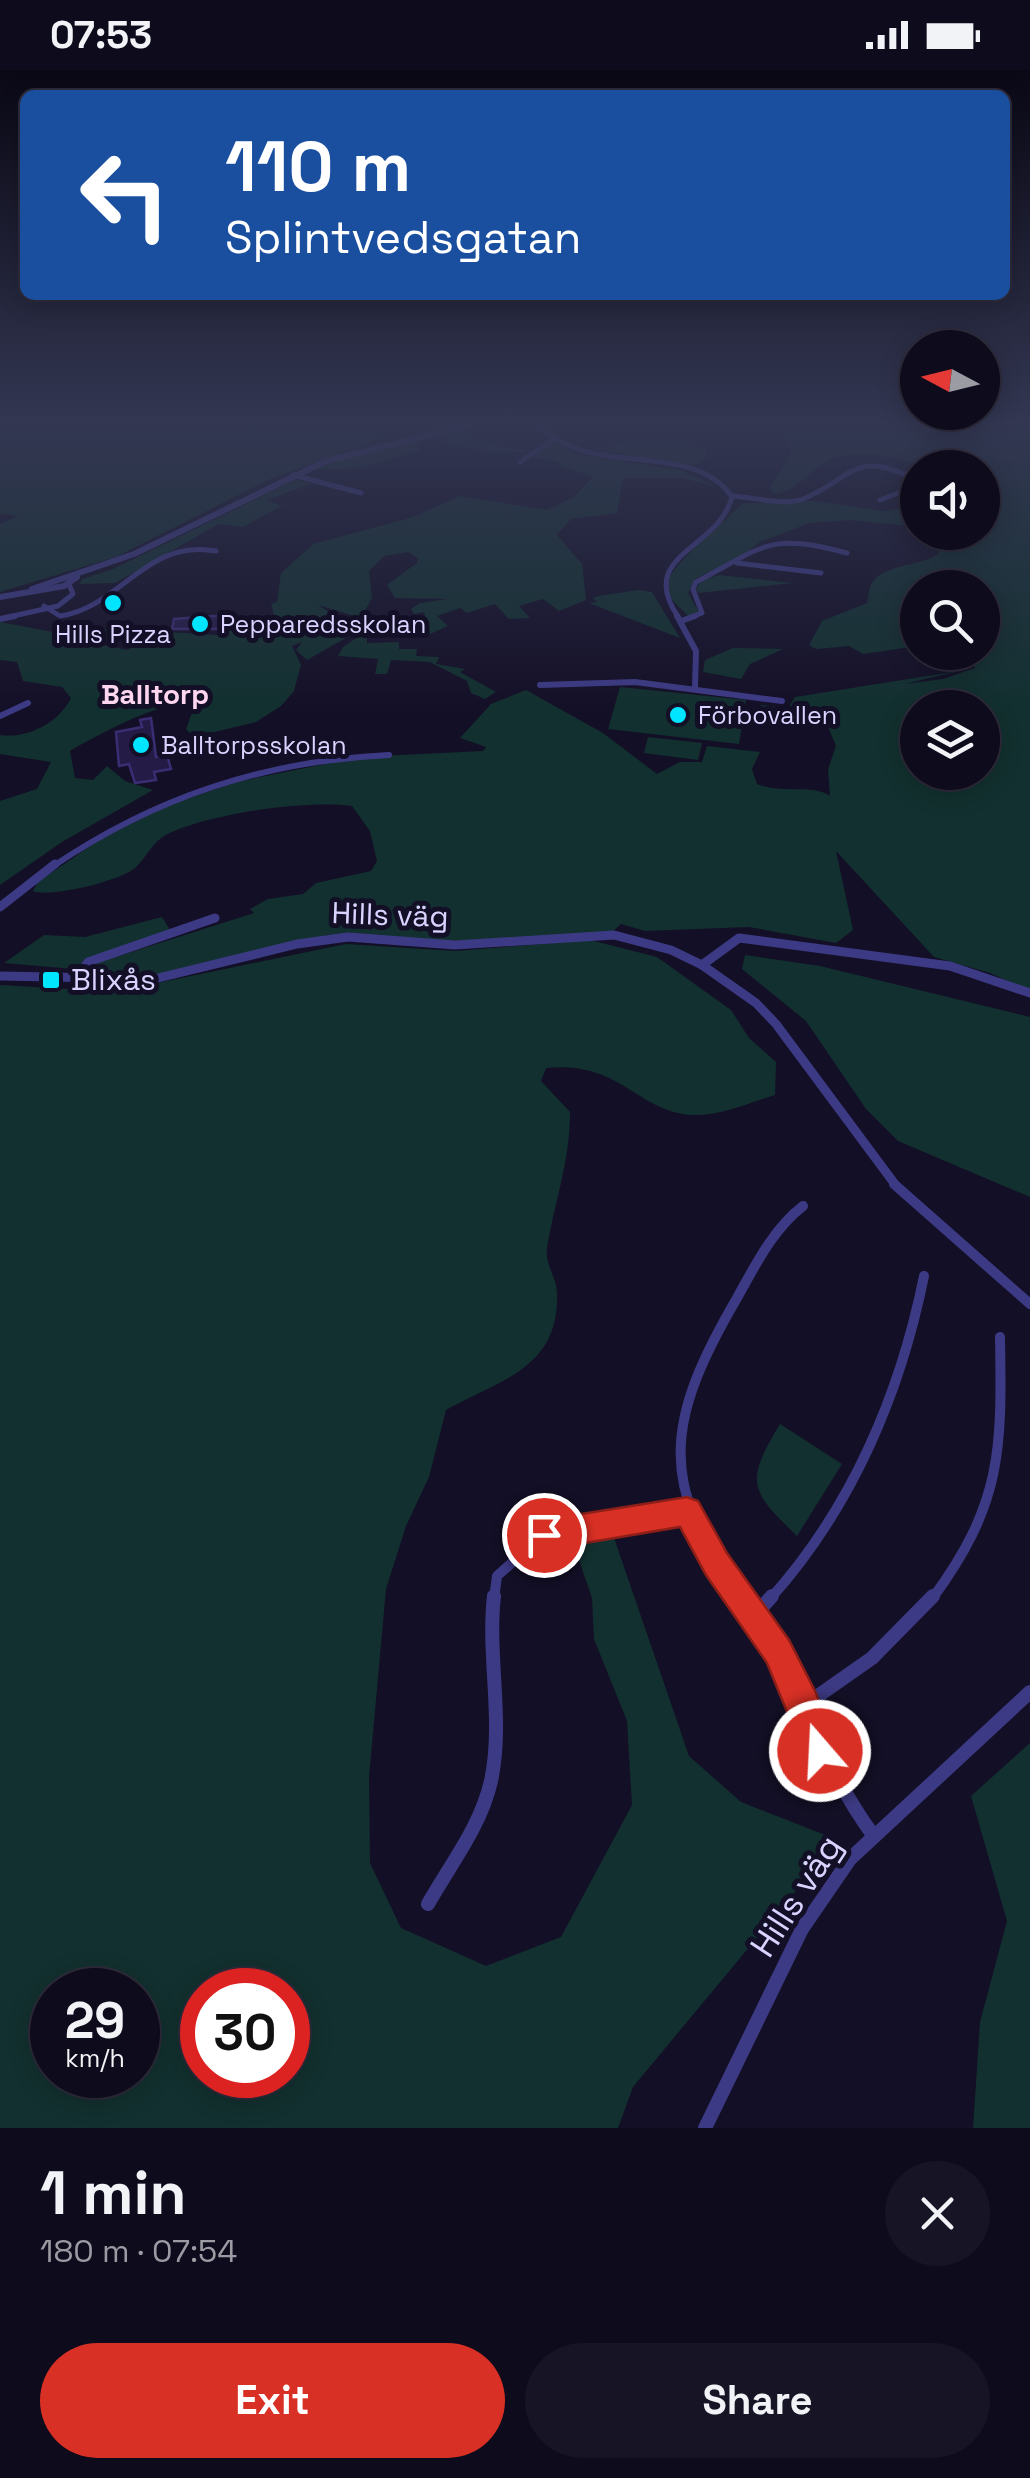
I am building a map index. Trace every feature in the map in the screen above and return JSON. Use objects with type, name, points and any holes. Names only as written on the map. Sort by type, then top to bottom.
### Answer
[{"type":"street","points":[[0,598],[68,581],[202,520]]},
{"type":"street","points":[[695,687],[695,647],[684,620],[666,600],[664,577],[722,520]]},
{"type":"street","points":[[684,620],[702,613],[694,583],[737,563],[762,544],[778,540],[847,554]]},
{"type":"street","points":[[46,608],[60,616],[84,613],[131,574],[188,546],[216,551]]},
{"type":"street","points":[[737,563],[821,573]]},
{"type":"street","points":[[0,619],[70,600],[73,590],[68,581]]},
{"type":"street","points":[[46,608],[62,596],[53,585]]},
{"type":"street","points":[[540,685],[636,682],[782,701]]},
{"type":"street","points":[[0,716],[28,703]]},
{"type":"street","points":[[0,906],[69,850],[166,800],[276,769],[389,755]]},
{"type":"street","points":[[75,981],[88,962],[215,918]]},
{"type":"street","name":"Hills väg","points":[[0,976],[127,981],[188,974],[297,944],[348,938],[454,945],[614,936],[671,950],[702,965],[756,1002],[894,1184],[940,1230],[1030,1304]]},
{"type":"street","points":[[702,965],[744,938],[822,951],[915,957],[996,977],[1030,994]]},
{"type":"street","points":[[803,1206],[786,1220],[761,1260],[690,1394],[678,1443],[687,1512],[716,1564],[756,1614],[804,1704],[820,1751],[872,1834]]},
{"type":"street","points":[[756,1614],[819,1540],[854,1475],[912,1333],[924,1276]]},
{"type":"street","points":[[804,1704],[845,1680],[903,1630],[966,1552],[993,1487],[1000,1453],[1000,1337]]},
{"type":"street","points":[[428,1904],[490,1784],[495,1741],[490,1636],[497,1576],[544,1535],[687,1512]]},
{"type":"street","name":"Hills väg","points":[[705,2128],[802,1928],[872,1834],[1030,1692]]},
{"type":"green space","points":[[9,520],[189,520],[116,557],[0,592],[0,524]]},
{"type":"green space","points":[[213,520],[256,520],[243,527],[219,524],[115,583],[80,584],[82,579],[113,569]]},
{"type":"green space","points":[[402,520],[570,520],[557,535],[582,564],[586,600],[559,611],[543,599],[519,606],[530,618],[509,619],[495,604],[467,613],[460,608],[437,616],[448,626],[430,634],[424,612],[414,614],[411,609],[420,603],[447,599],[395,598],[387,585],[417,563],[418,558],[408,552],[384,556],[369,571],[372,598],[361,618],[318,605],[358,631],[307,660],[296,650],[302,642],[292,646],[301,665],[294,691],[281,706],[256,722],[194,737],[186,729],[194,707],[167,707],[132,719],[70,751],[75,778],[93,780],[107,766],[125,781],[153,790],[62,842],[0,885],[0,801],[37,789],[51,762],[0,754],[0,735],[21,734],[41,727],[59,715],[71,698],[62,687],[23,681],[17,662],[0,660],[0,622],[53,632],[83,625],[115,631],[103,645],[127,650],[168,632],[217,635],[253,621],[275,620],[271,604],[277,602],[281,573],[313,544]]},
{"type":"green space","points":[[725,520],[851,520],[810,523],[760,542],[738,559],[696,578],[688,593],[699,612],[688,616],[667,589],[677,567]]},
{"type":"green space","points":[[852,520],[900,520],[900,525]]},
{"type":"green space","points":[[1000,520],[1030,520],[1030,991],[990,973],[934,957],[836,851],[853,930],[836,943],[749,927],[645,931],[621,924],[612,932],[451,941],[329,935],[159,975],[88,975],[88,969],[100,962],[254,913],[250,909],[268,899],[303,894],[316,883],[371,871],[377,861],[370,831],[352,806],[286,807],[212,819],[165,836],[135,868],[115,878],[69,890],[33,891],[38,882],[115,829],[149,812],[236,782],[360,757],[483,751],[486,747],[460,738],[491,704],[526,690],[603,733],[657,774],[680,762],[702,762],[707,746],[760,752],[752,769],[757,784],[815,790],[830,796],[828,769],[836,746],[828,727],[757,714],[751,709],[762,705],[794,709],[790,705],[795,697],[959,671],[904,684],[943,679],[969,670],[1000,670],[1000,570],[900,570],[900,649],[863,654],[849,646],[816,649],[809,645],[822,621],[867,603],[870,587],[882,574],[939,553],[1000,550]]},
{"type":"green space","points":[[719,575],[793,583],[699,593],[696,589],[702,580]]},
{"type":"green space","points":[[638,590],[652,592],[680,638],[589,603],[597,602],[593,598],[598,596]]},
{"type":"green space","points":[[358,637],[367,637],[367,643],[399,642],[399,649],[417,649],[416,656],[439,657],[436,664],[465,669],[460,672],[496,692],[485,699],[471,693],[467,681],[430,662],[391,660],[387,674],[375,674],[378,659],[338,656],[343,647]]},
{"type":"green space","points":[[733,648],[783,649],[750,664],[741,679],[703,672],[705,660]]},
{"type":"green space","name":"Förbovallen","points":[[620,687],[746,700],[739,744],[608,729]]},
{"type":"green space","points":[[648,737],[702,743],[698,760],[644,753]]},
{"type":"green space","points":[[162,917],[170,930],[89,958],[74,969],[4,963],[44,935],[85,937]]},
{"type":"green space","points":[[590,940],[657,957],[731,1010],[749,1038],[776,1062],[775,1095],[703,1115],[673,1112],[592,1071],[546,1068],[541,1081],[570,1112],[565,1164],[547,1248],[557,1292],[549,1338],[524,1368],[446,1410],[429,1477],[406,1526],[386,1589],[369,1777],[370,1863],[401,1928],[486,1966],[561,1937],[632,1805],[627,1721],[594,1639],[592,1598],[571,1537],[612,1532],[689,1756],[741,1802],[838,1840],[633,2087],[618,2128],[0,2128],[0,985],[87,990],[157,983],[346,944],[456,951]]},
{"type":"green space","points":[[745,955],[820,966],[1030,1017],[1030,1197],[898,1141],[866,1109],[806,1021],[742,969]]},
{"type":"green space","points":[[780,1424],[842,1464],[797,1536],[769,1507],[757,1485],[761,1460]]},
{"type":"green space","points":[[1030,1743],[1030,2128],[973,2128],[980,2022],[1007,1921],[971,1796]]},
{"type":"building","name":"Pepparedsskolan","points":[[227,615],[225,629],[172,629],[174,619]]},
{"type":"building","name":"Balltorpsskolan","points":[[151,718],[156,757],[167,755],[171,769],[154,772],[156,780],[135,783],[129,764],[119,766],[116,732],[142,727],[140,720]]},
{"type":"place","name":"Hills Pizza","points":[[113,603]]},
{"type":"place","name":"Pepparedsskolan","points":[[200,624]]},
{"type":"place","name":"Förbovallen","points":[[678,715]]},
{"type":"place","name":"Balltorpsskolan","points":[[141,745]]},
{"type":"place","name":"Blixås","points":[[51,980]]},
{"type":"district","name":"Balltorp","points":[[155,694]]},
{"type":"route","points":[[544,1535],[687,1512],[716,1564],[756,1614],[778,1651],[804,1704],[820,1751]]}]
